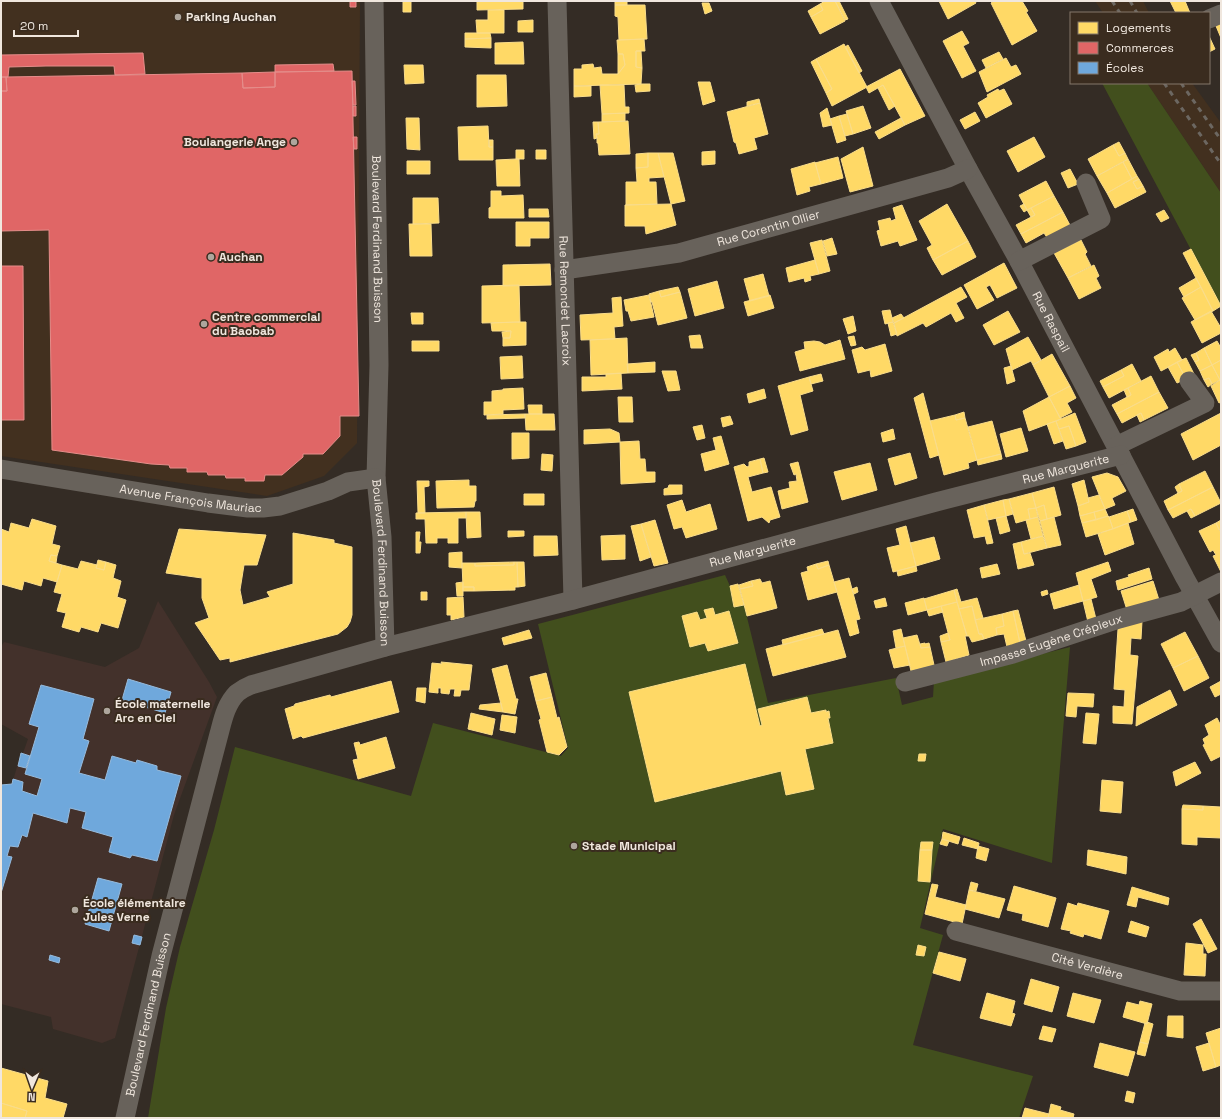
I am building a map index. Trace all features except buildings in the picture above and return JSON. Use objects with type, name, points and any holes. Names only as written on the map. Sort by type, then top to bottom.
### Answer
[{"type":"street","name":"Boulevard Ferdinand Buisson","points":[[125,1118],[161,956],[219,734],[229,702],[238,692],[251,685],[385,647],[382,537],[376,478],[379,365],[374,1]]},
{"type":"street","name":"Rue Remondet Lacroix","points":[[557,1],[573,600]]},
{"type":"street","name":"Rue Raspail","points":[[879,1],[1221,642]]},
{"type":"street","points":[[1210,19],[1221,14]]},
{"type":"street","name":"Rue Corentin Ollier","points":[[564,270],[679,253],[940,180],[968,169]]},
{"type":"street","points":[[1019,261],[1101,219],[1086,183]]},
{"type":"street","name":"Rue Marguerite","points":[[385,647],[573,600],[936,502],[1118,450],[1205,403],[1189,381]]},
{"type":"street","name":"Avenue François Mauriac","points":[[1,469],[208,504],[248,508],[280,506],[328,491],[348,482],[376,478]]},
{"type":"street","name":"Impasse Eugène Crépieux","points":[[905,682],[1013,654],[1119,619],[1181,602],[1221,582]]},
{"type":"street","name":"Cité Verdière","points":[[956,931],[1180,991],[1221,991]]},
{"type":"shaded area","name":"Centre commercial du Baobab","points":[[1,1],[360,1],[357,443],[324,476],[267,496],[1,456]]},
{"type":"shaded area","points":[[1095,1],[1143,1],[1148,12],[1102,12]]},
{"type":"shaded area","points":[[1148,84],[1193,84],[1221,123],[1221,193]]},
{"type":"shaded area","points":[[158,601],[217,697],[174,815],[115,1038],[102,1043],[53,1029],[51,1017],[1,1004],[1,785],[12,784],[21,753],[23,753],[28,739],[1,724],[1,647],[4,642],[105,667],[139,648]]},
{"type":"green space","points":[[1103,84],[1148,84],[1221,193],[1221,306]]},
{"type":"green space","name":"Stade Municipal","points":[[725,575],[730,586],[734,607],[744,605],[768,703],[896,678],[902,705],[933,697],[934,681],[1070,647],[1052,863],[943,829],[920,928],[943,935],[913,1045],[1033,1076],[1019,1118],[148,1118],[166,1008],[180,947],[214,830],[235,747],[411,796],[433,723],[561,756],[568,748],[538,624]]},
{"type":"railway","points":[[1112,1],[1119,12]]},
{"type":"railway","points":[[1130,1],[1136,12]]},
{"type":"railway","points":[[1165,84],[1221,164]]},
{"type":"railway","points":[[1182,84],[1221,140]]},
{"type":"place","name":"Parking Auchan","points":[[178,17]]},
{"type":"place","name":"Boulangerie Ange","points":[[294,142]]},
{"type":"place","name":"Auchan","points":[[211,257]]},
{"type":"place","name":"Centre commercial du Baobab","points":[[204,324]]},
{"type":"place","name":"École maternelle Arc en Ciel","points":[[107,711]]},
{"type":"place","name":"Stade Municipal","points":[[574,846]]},
{"type":"place","name":"École élémentaire Jules Verne","points":[[75,910]]}]
